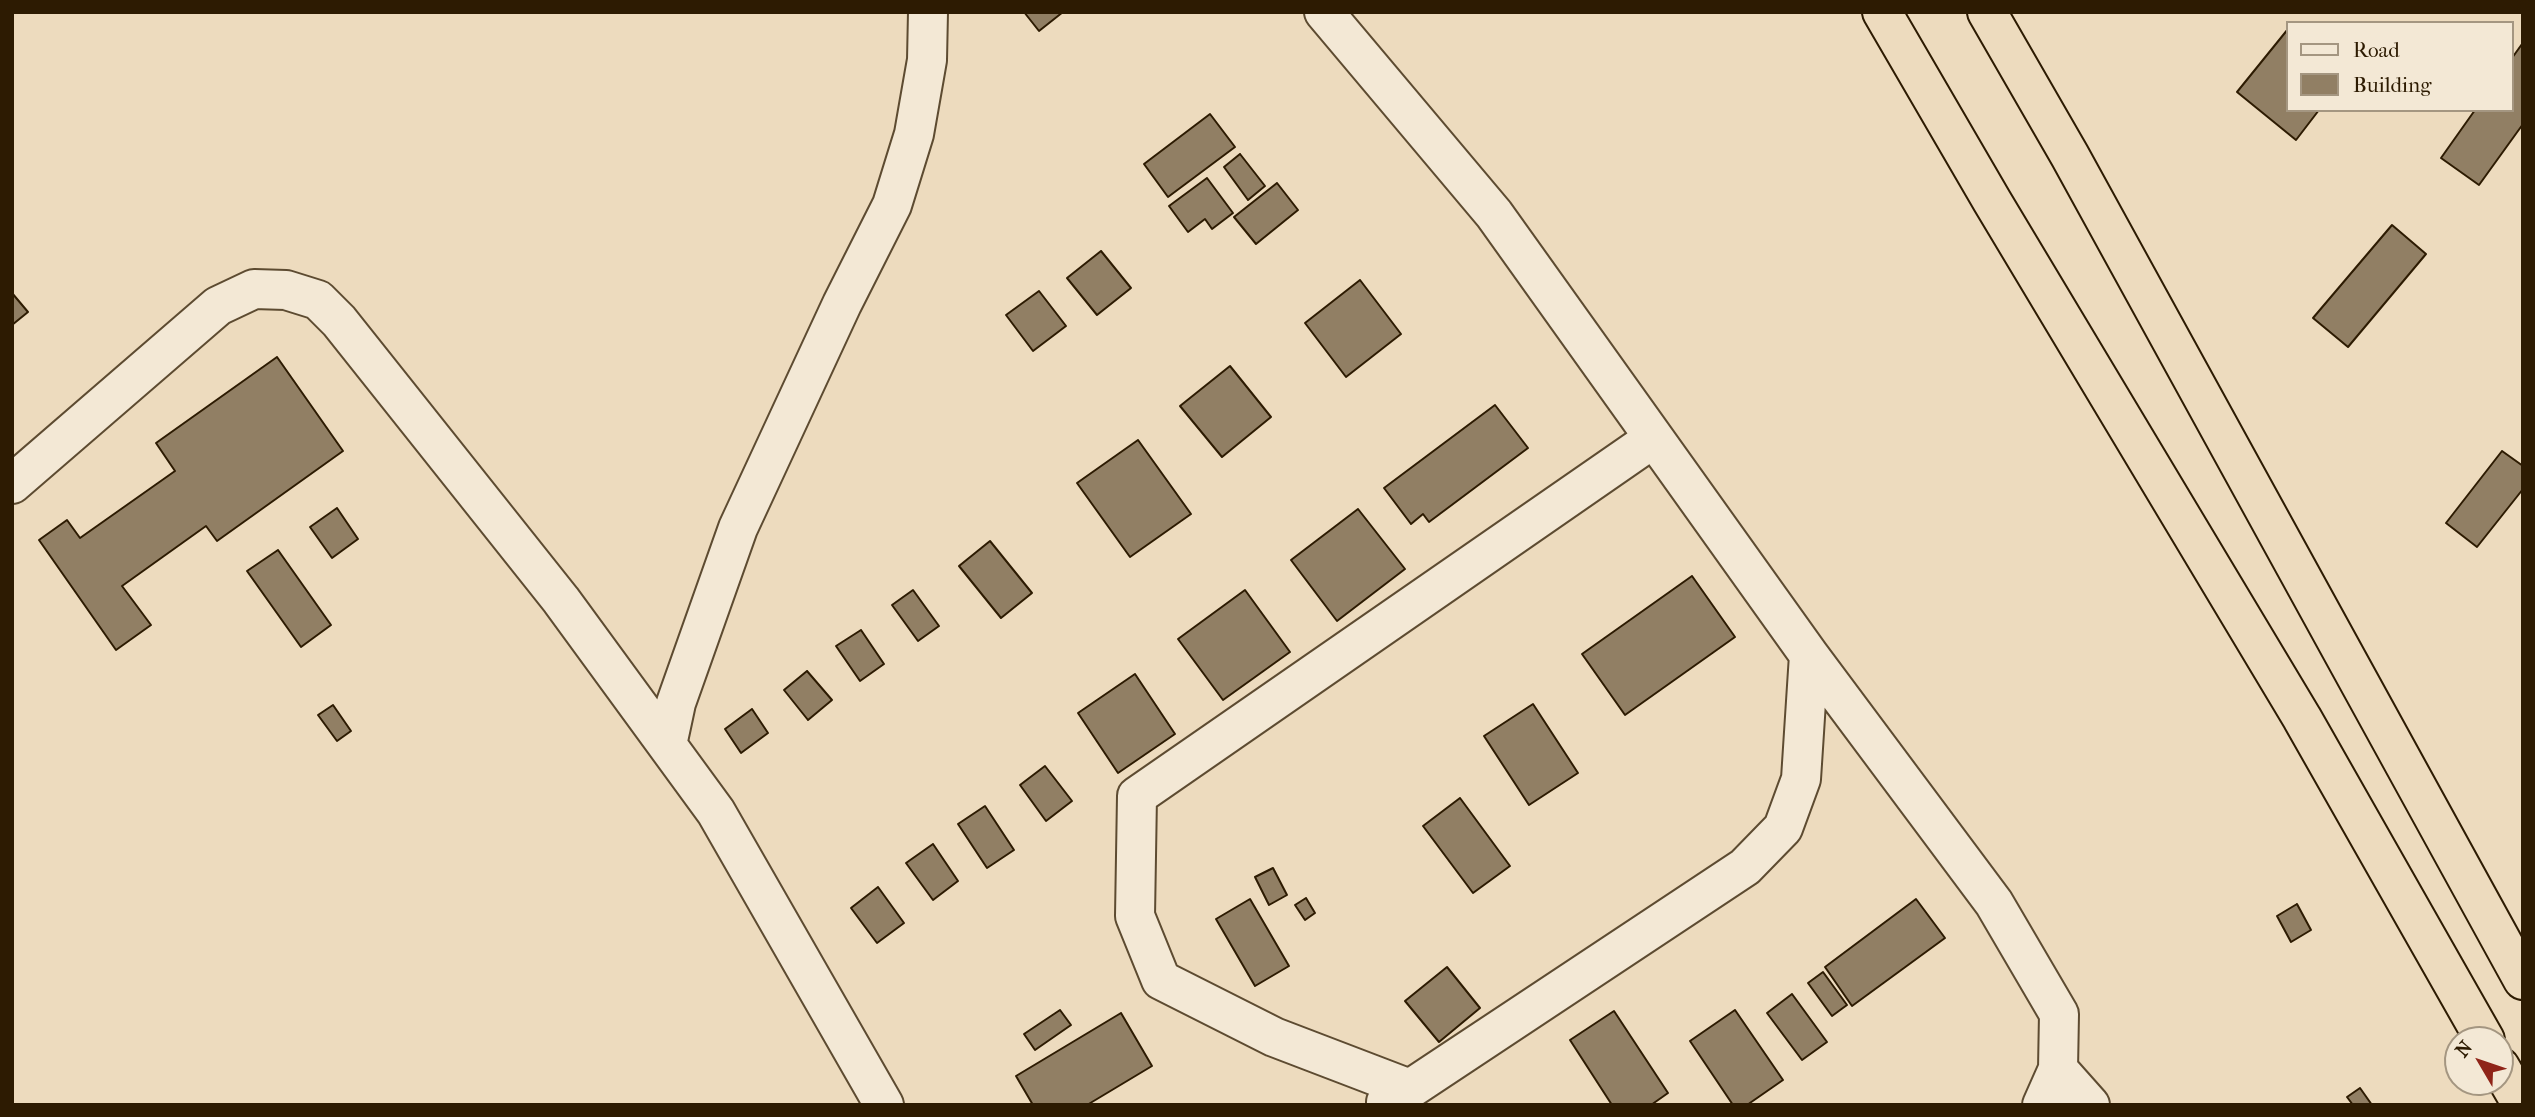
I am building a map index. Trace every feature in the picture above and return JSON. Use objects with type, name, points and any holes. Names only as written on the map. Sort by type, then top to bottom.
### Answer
[{"type":"highway","points":[[1882,12],[2302,718],[2477,1026]]},
{"type":"highway","points":[[1987,12],[2070,156],[2523,980]]},
{"type":"street","points":[[667,745],[676,703],[737,528],[836,316],[892,205],[914,134],[927,60],[928,12]]},
{"type":"street","points":[[1324,12],[1494,214],[1809,655],[1994,903],[2059,1014],[2058,1069],[2042,1105]]},
{"type":"street","points":[[12,484],[218,306],[254,289],[285,290],[318,300],[339,321],[552,589],[667,745],[736,844],[884,1105]]},
{"type":"street","points":[[1654,438],[1137,796],[1135,916],[1161,980],[1400,1100],[1745,867],[1783,828],[1801,779],[1809,655]]},
{"type":"street","points":[[2058,1069],[2090,1105]]},
{"type":"building","points":[[1024,12],[1063,12],[1039,31]]},
{"type":"building","points":[[2286,31],[2286,112],[2317,112],[2296,140],[2237,92]]},
{"type":"building","points":[[2522,44],[2523,124],[2479,185],[2441,158],[2474,112],[2514,112],[2514,55]]},
{"type":"building","points":[[1210,114],[1235,147],[1168,197],[1144,164]]},
{"type":"building","points":[[1240,154],[1265,186],[1248,200],[1224,167]]},
{"type":"building","points":[[1207,178],[1233,213],[1212,229],[1205,219],[1188,232],[1169,206]]},
{"type":"building","points":[[1277,183],[1298,210],[1256,244],[1234,217]]},
{"type":"building","points":[[2392,225],[2426,254],[2348,347],[2313,318]]},
{"type":"building","points":[[1101,251],[1131,288],[1097,315],[1067,278]]},
{"type":"building","points":[[1360,280],[1401,334],[1346,377],[1305,323]]},
{"type":"building","points":[[1039,291],[1066,326],[1033,351],[1006,315]]},
{"type":"building","points":[[12,293],[28,312],[12,325]]},
{"type":"building","points":[[277,357],[343,451],[217,541],[206,526],[122,586],[151,625],[116,650],[39,540],[67,520],[80,538],[175,471],[156,443]]},
{"type":"building","points":[[1230,366],[1271,417],[1222,457],[1180,406]]},
{"type":"building","points":[[1495,405],[1528,448],[1429,522],[1423,514],[1411,524],[1384,488]]},
{"type":"building","points":[[1138,440],[1191,514],[1130,557],[1077,483]]},
{"type":"building","points":[[2502,451],[2523,466],[2523,489],[2477,547],[2446,523]]},
{"type":"building","points":[[337,508],[358,539],[332,558],[310,527]]},
{"type":"building","points":[[1358,509],[1405,569],[1337,621],[1291,560]]},
{"type":"building","points":[[990,541],[1032,593],[1001,618],[959,566]]},
{"type":"building","points":[[278,550],[331,625],[301,647],[247,571]]},
{"type":"building","points":[[1692,576],[1735,637],[1625,715],[1582,654]]},
{"type":"building","points":[[913,590],[939,626],[918,641],[892,605]]},
{"type":"building","points":[[1245,590],[1290,652],[1223,700],[1178,639]]},
{"type":"building","points":[[861,630],[884,664],[860,681],[836,646]]},
{"type":"building","points":[[807,671],[832,700],[808,720],[784,690]]},
{"type":"building","points":[[1135,674],[1175,734],[1118,773],[1078,713]]},
{"type":"building","points":[[1533,704],[1578,773],[1529,805],[1484,736]]},
{"type":"building","points":[[333,705],[351,731],[337,741],[318,715]]},
{"type":"building","points":[[752,709],[768,733],[741,753],[725,729]]},
{"type":"building","points":[[1045,766],[1072,801],[1046,821],[1020,785]]},
{"type":"building","points":[[1460,798],[1510,866],[1473,893],[1423,826]]},
{"type":"building","points":[[985,806],[1014,850],[987,868],[958,824]]},
{"type":"building","points":[[933,844],[958,881],[933,900],[906,863]]},
{"type":"building","points":[[1273,868],[1287,895],[1269,905],[1255,877]]},
{"type":"building","points":[[878,887],[904,923],[877,943],[851,908]]},
{"type":"building","points":[[1306,898],[1315,913],[1305,920],[1295,905]]},
{"type":"building","points":[[1250,899],[1289,966],[1255,986],[1216,919]]},
{"type":"building","points":[[1916,899],[1945,938],[1852,1006],[1825,967]]},
{"type":"building","points":[[2297,904],[2311,930],[2291,942],[2277,916]]},
{"type":"building","points":[[1447,967],[1480,1008],[1439,1042],[1405,1001]]},
{"type":"building","points":[[1823,972],[1847,1005],[1832,1016],[1808,983]]},
{"type":"building","points":[[1792,994],[1827,1042],[1802,1060],[1767,1013]]},
{"type":"building","points":[[1060,1010],[1071,1025],[1035,1050],[1024,1034]]},
{"type":"building","points":[[1735,1010],[1783,1080],[1747,1105],[1733,1105],[1690,1041]]},
{"type":"building","points":[[1614,1011],[1668,1093],[1651,1105],[1612,1105],[1570,1040]]},
{"type":"building","points":[[1121,1013],[1152,1066],[1087,1105],[1033,1105],[1016,1076]]},
{"type":"building","points":[[2360,1088],[2372,1105],[2353,1105],[2347,1097]]}]
